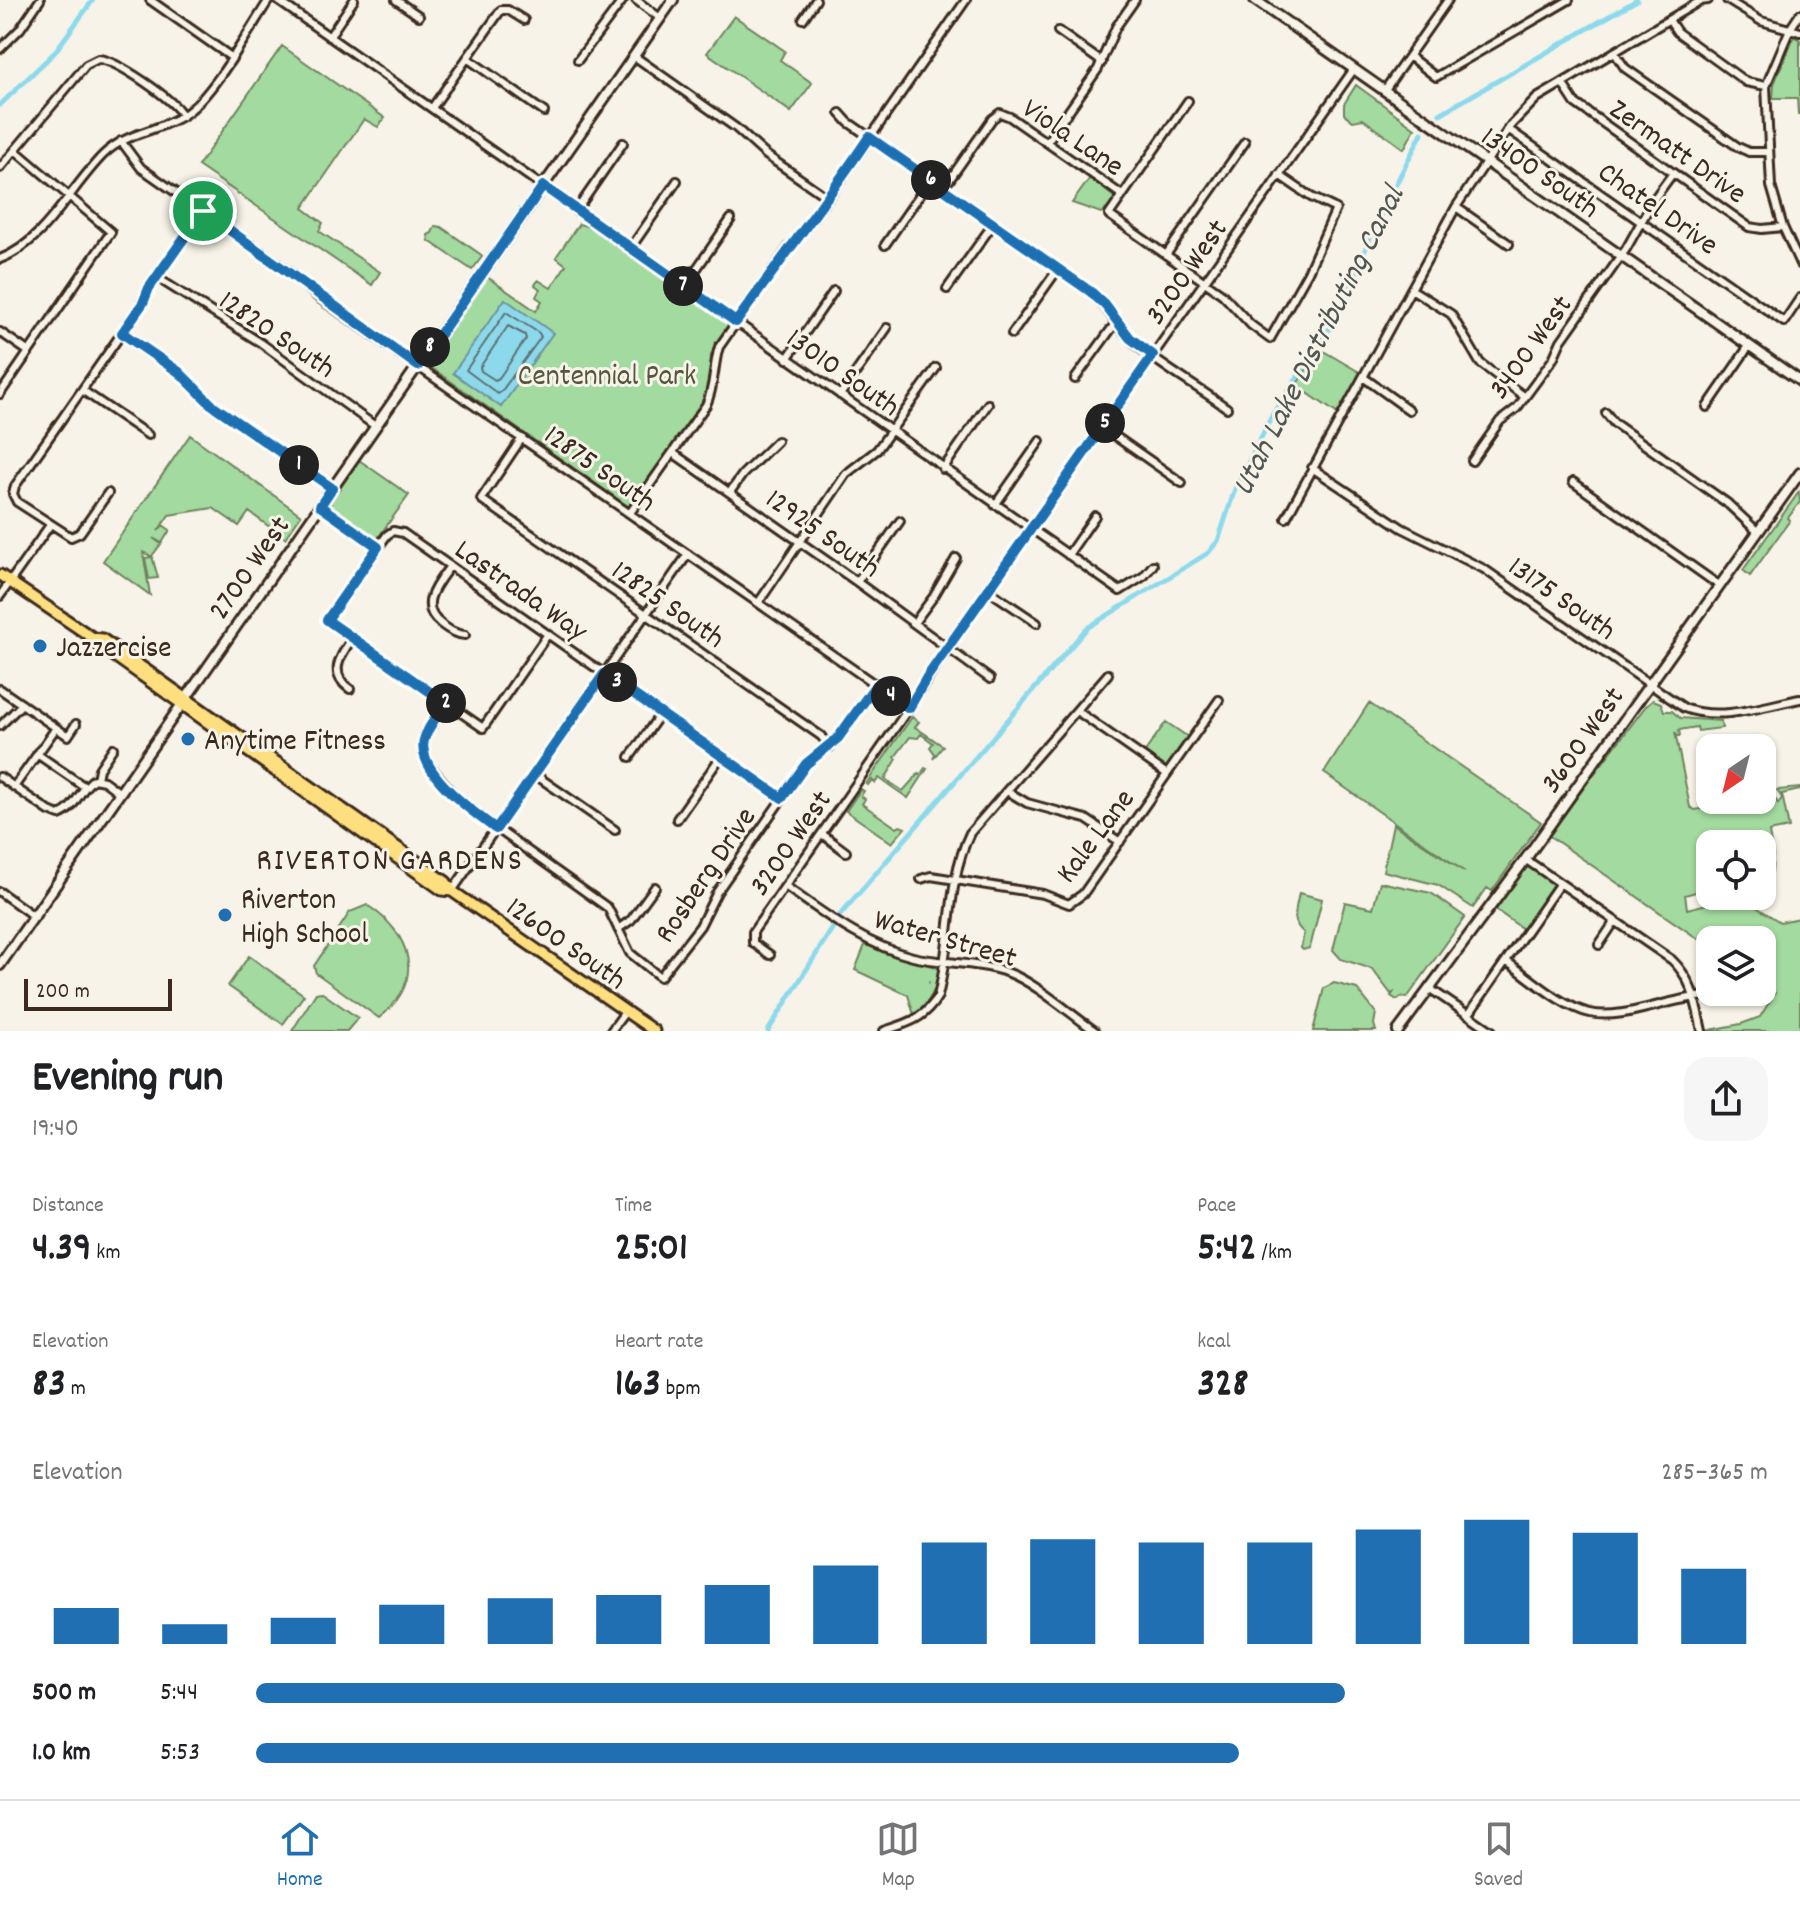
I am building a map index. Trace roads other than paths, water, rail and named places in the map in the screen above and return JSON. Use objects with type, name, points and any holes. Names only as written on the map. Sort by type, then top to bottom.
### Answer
[{"type":"main road","name":"2700 West","points":[[0,965],[673,0]]},
{"type":"main road","name":"13400 South","points":[[1255,0],[1800,381]]},
{"type":"main road","name":"3600 West","points":[[1398,1031],[1525,859],[1800,473]]},
{"type":"main road","name":"12600 South","points":[[0,575],[93,638],[102,639],[296,787],[442,890],[452,891]]},
{"type":"main road","name":"12600 South","points":[[184,700],[654,1031]]},
{"type":"main road","points":[[296,787],[302,786],[336,810],[342,810]]},
{"type":"street","points":[[0,49],[20,29],[40,0]]},
{"type":"street","points":[[150,0],[231,57]]},
{"type":"street","points":[[0,259],[27,244],[100,158],[121,141],[183,116],[201,100],[269,0]]},
{"type":"street","name":"13010 South","points":[[277,0],[1120,591],[1144,576],[1153,565]]},
{"type":"street","points":[[329,37],[354,0]]},
{"type":"street","points":[[396,0],[419,16]]},
{"type":"street","points":[[578,60],[623,0]]},
{"type":"street","points":[[636,0],[660,18]]},
{"type":"street","points":[[803,19],[816,0]]},
{"type":"street","points":[[630,513],[711,395],[719,347],[966,0]]},
{"type":"street","points":[[1047,142],[1102,62],[1116,27],[1135,0]]},
{"type":"street","points":[[1384,91],[1448,0]]},
{"type":"street","points":[[1409,56],[1436,77],[1569,0]]},
{"type":"street","points":[[1286,518],[1456,207],[1508,129],[1537,98],[1702,0]]},
{"type":"street","points":[[1727,0],[1761,21],[1800,32]]},
{"type":"street","points":[[432,108],[498,13],[508,10],[524,20]]},
{"type":"street","points":[[1800,14],[1790,29],[1766,86],[1771,186],[1783,227],[1800,264]]},
{"type":"street","points":[[1669,20],[1677,32],[1746,82],[1766,86]]},
{"type":"street","points":[[1058,31],[1102,62]]},
{"type":"street","points":[[1614,52],[1625,68],[1738,147],[1749,152],[1769,152]]},
{"type":"street","points":[[634,56],[828,198]]},
{"type":"street","points":[[467,58],[544,112]]},
{"type":"street","points":[[0,168],[93,60],[114,62],[175,105],[183,116]]},
{"type":"street","name":"3200 West","points":[[770,955],[753,943],[753,932],[909,708],[946,649],[1354,69]]},
{"type":"street","name":"Zermatt Drive","points":[[1562,83],[1575,103],[1749,227],[1783,227]]},
{"type":"street","points":[[1188,101],[1109,215],[1228,300],[1251,325],[1270,339],[1308,272],[1336,209],[1311,197],[1279,175]]},
{"type":"street","points":[[840,113],[848,122],[1098,298],[1130,338],[1227,408]]},
{"type":"street","name":"Viola Lane","points":[[943,189],[992,119],[1000,113],[1122,195]]},
{"type":"street","name":"Chatel Drive","points":[[1508,129],[1784,322],[1800,298]]},
{"type":"street","name":"12875 South","points":[[121,141],[137,164],[418,366],[909,708]]},
{"type":"street","points":[[1166,255],[1245,142]]},
{"type":"street","points":[[576,211],[623,143]]},
{"type":"street","points":[[0,394],[109,238],[110,229],[15,150]]},
{"type":"street","name":"3400 West","points":[[1472,461],[1500,421],[1525,397],[1621,257],[1673,173]]},
{"type":"street","points":[[885,245],[930,180]]},
{"type":"street","points":[[630,249],[677,181]]},
{"type":"street","points":[[1456,207],[1509,244]]},
{"type":"street","points":[[108,493],[80,533],[71,537],[17,502],[13,494],[15,486],[203,211]]},
{"type":"street","points":[[684,287],[731,219]]},
{"type":"street","points":[[947,289],[993,224]]},
{"type":"street","points":[[1012,334],[1058,269]]},
{"type":"street","name":"12820 South","points":[[156,277],[261,343],[375,426]]},
{"type":"street","points":[[1411,289],[1451,314],[1480,363],[1525,397]]},
{"type":"street","points":[[787,359],[834,291]]},
{"type":"street","points":[[1075,379],[1117,321]]},
{"type":"street","points":[[840,395],[887,328]]},
{"type":"street","points":[[0,332],[29,352]]},
{"type":"street","points":[[122,333],[179,372],[211,404],[332,488]]},
{"type":"street","points":[[1707,407],[1749,346]]},
{"type":"street","points":[[759,602],[846,474],[877,450],[936,368]]},
{"type":"street","points":[[1363,377],[1409,410]]},
{"type":"street","points":[[82,390],[148,435]]},
{"type":"street","points":[[943,469],[988,404]]},
{"type":"street","points":[[1606,413],[1614,423],[1727,503],[1758,532]]},
{"type":"street","points":[[1102,427],[1182,483]]},
{"type":"street","name":"12825 South","points":[[522,438],[481,499],[821,736],[830,747]]},
{"type":"street","points":[[730,492],[743,474],[777,441]]},
{"type":"street","points":[[995,505],[1040,441]]},
{"type":"street","name":"12925 South","points":[[673,453],[990,679]]},
{"type":"street","name":"13175 South","points":[[1312,468],[1402,528],[1484,569],[1684,708],[1704,715],[1800,699]]},
{"type":"street","points":[[1573,482],[1720,586]]},
{"type":"street","points":[[320,506],[378,547],[327,620],[483,728],[548,634]]},
{"type":"street","points":[[1068,555],[1095,516]]},
{"type":"street","points":[[857,582],[900,521]]},
{"type":"street","points":[[0,596],[50,525]]},
{"type":"street","name":"Lastrada Way","points":[[378,547],[393,531],[403,533],[782,798]]},
{"type":"street","points":[[452,891],[688,554]]},
{"type":"street","points":[[914,623],[956,558]]},
{"type":"street","points":[[450,566],[431,594],[429,607],[439,622],[453,632],[465,635]]},
{"type":"street","points":[[988,590],[1037,623]]},
{"type":"street","points":[[350,689],[340,681],[336,669],[340,656],[353,637]]},
{"type":"street","points":[[884,1031],[905,1028],[923,1015],[938,996],[957,880],[970,833],[1108,674]]},
{"type":"street","name":"Rosberg Drive","points":[[622,941],[634,958],[660,977],[700,926],[717,892],[806,764],[830,747],[875,686]]},
{"type":"street","points":[[0,689],[68,736],[76,724]]},
{"type":"street","name":"Kale Lane","points":[[957,880],[1043,894],[1069,904],[1083,894],[1219,700]]},
{"type":"street","points":[[446,703],[425,735],[425,758],[461,803],[604,904],[612,912],[622,941],[612,945]]},
{"type":"street","points":[[0,726],[22,704]]},
{"type":"street","points":[[1077,711],[1167,774]]},
{"type":"street","points":[[630,757],[661,713]]},
{"type":"street","points":[[14,787],[56,728]]},
{"type":"street","points":[[97,779],[99,769],[113,748]]},
{"type":"street","points":[[37,754],[85,787]]},
{"type":"street","points":[[677,819],[722,755]]},
{"type":"street","points":[[534,774],[615,830]]},
{"type":"street","points":[[0,777],[59,815],[68,810],[90,781],[97,779],[120,793]]},
{"type":"street","points":[[1007,791],[1027,803],[1086,819],[1120,842]]},
{"type":"street","points":[[822,834],[846,852]]},
{"type":"street","points":[[1525,859],[1684,971],[1702,1031]]},
{"type":"street","points":[[921,879],[931,876],[957,880]]},
{"type":"street","points":[[1469,1014],[1560,883]]},
{"type":"street","name":"Water Street","points":[[785,886],[865,939],[902,953],[1009,973],[1095,1031]]},
{"type":"street","points":[[618,929],[631,920],[655,887]]},
{"type":"street","points":[[0,892],[35,917]]},
{"type":"street","points":[[1599,945],[1615,921]]},
{"type":"street","points":[[1506,961],[1572,1007],[1592,1014],[1613,1014],[1694,997]]},
{"type":"street","points":[[1429,987],[1492,1031]]},
{"type":"street","points":[[611,1031],[625,1012]]},
{"type":"water","points":[[505,299],[553,333],[501,407],[453,373]]},
{"type":"waterway","points":[[0,105],[54,53],[93,0]]},
{"type":"waterway","name":"Utah Lake Distributing Canal","points":[[1440,114],[1637,0]]},
{"type":"waterway","name":"Utah Lake Distributing Canal","points":[[840,915],[1087,628],[1208,553],[1218,541],[1235,489],[1273,414],[1344,302],[1376,223],[1422,133]]},
{"type":"waterway","name":"Utah Lake Distributing Canal","points":[[768,1031],[832,929]]},
{"type":"place","name":"Jazzercise","points":[[40,646]]},
{"type":"place","name":"Anytime Fitness","points":[[188,739]]},
{"type":"place","name":"Riverton High School","points":[[225,915]]},
{"type":"district","name":"RIVERTON GARDENS","points":[[390,858]]},
{"type":"park label","name":"Centennial Park","points":[[607,374]]}]
